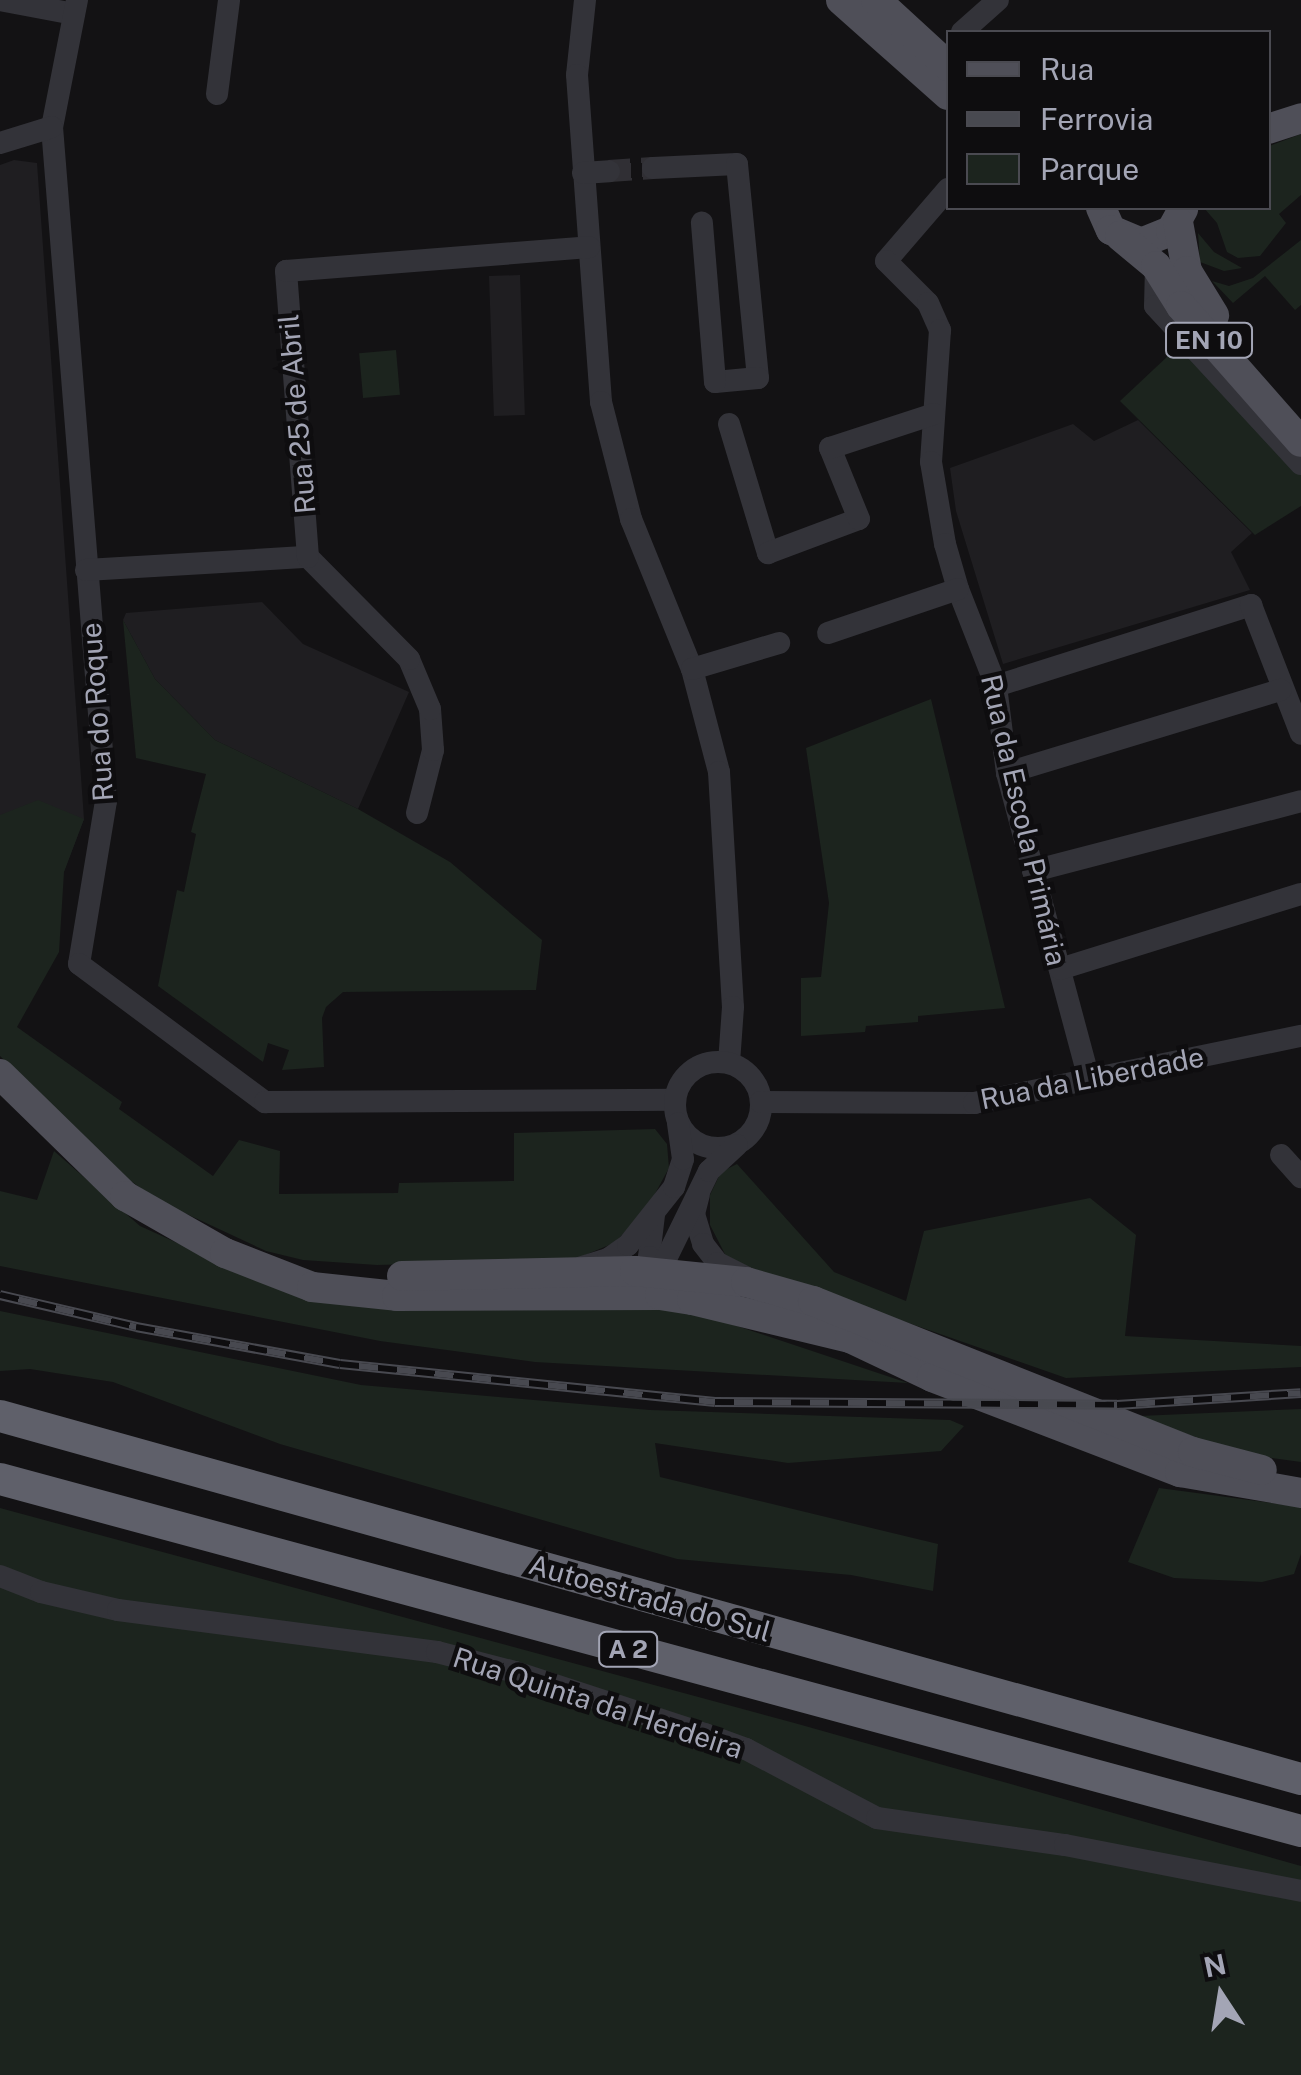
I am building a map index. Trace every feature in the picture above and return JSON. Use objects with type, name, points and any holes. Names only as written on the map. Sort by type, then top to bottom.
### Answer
[{"type":"highway","name":"Autoestrada do Sul","points":[[0,1416],[1301,1779]]},
{"type":"highway","name":"Autoestrada do Sul","points":[[0,1479],[1301,1831]]},
{"type":"main road","points":[[841,0],[946,93]]},
{"type":"main road","points":[[876,0],[945,56]]},
{"type":"main road","points":[[1271,128],[1301,118]]},
{"type":"main road","points":[[1104,218],[1152,242],[1183,212]]},
{"type":"main road","name":"EN 10","points":[[1183,212],[1187,271],[1200,298],[1301,415]]},
{"type":"main road","name":"EN 10","points":[[1104,218],[1156,266],[1181,306],[1301,442]]},
{"type":"main road","points":[[0,1074],[125,1196],[208,1244],[312,1287],[363,1294],[660,1296],[850,1338],[932,1377],[1180,1472],[1301,1493]]},
{"type":"main road","points":[[208,1244],[264,1262],[339,1275],[562,1270],[657,1272],[746,1282],[898,1333],[1193,1452],[1301,1476]]},
{"type":"street","points":[[0,0],[76,7]]},
{"type":"street","points":[[218,94],[229,0]]},
{"type":"street","points":[[585,0],[577,75],[601,402],[631,518],[692,669],[718,772],[725,822],[733,1007],[729,1063]]},
{"type":"street","points":[[964,30],[998,0]]},
{"type":"street","name":"Rua do Roque","points":[[76,7],[52,126],[106,801],[79,964],[266,1102],[676,1112]]},
{"type":"street","points":[[0,142],[52,126]]},
{"type":"street","points":[[653,168],[737,164],[758,378],[715,382],[702,224]]},
{"type":"street","points":[[582,173],[609,172]]},
{"type":"street","name":"Rua da Escola Primária","points":[[946,191],[886,261],[936,316],[940,344],[931,462],[958,589],[996,686],[1007,773],[1090,1080]]},
{"type":"street","name":"Rua 25 de Abril","points":[[308,557],[286,271],[588,247]]},
{"type":"street","points":[[1156,266],[1155,306],[1301,464]]},
{"type":"street","points":[[729,424],[768,553],[859,519],[830,448],[934,414]]},
{"type":"street","points":[[86,570],[308,557],[409,658],[430,709],[433,750],[416,814]]},
{"type":"street","points":[[828,633],[958,589]]},
{"type":"street","points":[[996,686],[1251,605],[1301,734]]},
{"type":"street","points":[[692,669],[779,643]]},
{"type":"street","points":[[1007,773],[1281,690]]},
{"type":"street","points":[[1033,871],[1301,801]]},
{"type":"street","points":[[1060,969],[1301,894]]},
{"type":"street","name":"Rua da Liberdade","points":[[761,1102],[974,1103],[1301,1036]]},
{"type":"street","points":[[456,1296],[523,1285],[628,1282],[657,1272],[701,1183],[757,1124],[761,1102],[756,1082],[746,1071],[729,1063],[704,1064],[691,1070],[681,1081],[676,1112],[684,1159],[654,1216],[617,1254],[562,1270]]},
{"type":"street","points":[[676,1112],[696,1143],[710,1148],[737,1145]]},
{"type":"street","points":[[1281,1156],[1301,1177]]},
{"type":"street","points":[[701,1183],[694,1214],[709,1255],[732,1272],[782,1292]]},
{"type":"street","points":[[654,1216],[648,1241],[657,1272],[668,1284],[786,1309],[850,1338]]},
{"type":"street","name":"Rua Quinta da Herdeira","points":[[0,1576],[41,1592],[118,1610],[437,1652],[515,1672],[746,1749],[877,1818],[1065,1845],[1301,1892]]},
{"type":"shaded area","points":[[14,160],[37,163],[84,819],[9,1015],[0,1016],[0,165]]},
{"type":"shaded area","points":[[520,275],[525,415],[494,416],[489,276]]},
{"type":"shaded area","points":[[1138,420],[1252,533],[1231,552],[1250,590],[1003,664],[956,511],[950,468],[1073,424],[1094,441]]},
{"type":"shaded area","points":[[262,602],[303,644],[409,692],[358,809],[215,740],[155,679],[123,620],[126,613]]},
{"type":"green space","points":[[1301,134],[1301,195],[1279,214],[1286,223],[1260,256],[1238,258],[1227,252],[1217,223],[1206,210],[1271,210],[1271,145]]},
{"type":"green space","points":[[1198,233],[1214,252],[1242,268],[1224,271],[1200,262]]},
{"type":"green space","points":[[1301,240],[1301,305],[1295,310],[1265,276],[1233,303],[1212,281],[1229,286],[1253,278]]},
{"type":"green space","points":[[396,350],[400,395],[363,398],[359,353]]},
{"type":"green space","points":[[1169,355],[1192,357],[1301,474],[1301,506],[1255,535],[1120,401]]},
{"type":"green space","points":[[123,620],[155,679],[215,740],[358,809],[450,862],[542,940],[536,990],[343,992],[326,1007],[322,1018],[324,1067],[282,1070],[289,1050],[268,1043],[263,1062],[158,986],[177,890],[184,892],[196,834],[191,832],[206,774],[136,758]]},
{"type":"green space","points":[[931,699],[1005,1008],[918,1016],[918,1022],[866,1026],[865,1032],[801,1036],[801,978],[821,977],[829,903],[806,748]]},
{"type":"green space","points":[[38,800],[84,819],[64,872],[59,952],[17,1027],[122,1102],[119,1109],[213,1176],[239,1140],[280,1151],[279,1194],[398,1193],[399,1183],[514,1181],[514,1133],[655,1129],[667,1144],[669,1168],[645,1212],[614,1243],[573,1260],[377,1265],[303,1260],[266,1251],[163,1203],[123,1176],[0,1056],[0,815]]},
{"type":"green space","points":[[54,1151],[140,1226],[217,1261],[302,1291],[686,1309],[908,1383],[535,1362],[380,1341],[0,1266],[0,1191],[37,1200]]},
{"type":"green space","points":[[737,1164],[834,1272],[906,1301],[924,1231],[1090,1198],[1136,1235],[1125,1336],[1301,1346],[1301,1367],[1066,1378],[728,1260],[710,1225],[710,1195],[721,1172]]},
{"type":"green space","points":[[0,1311],[361,1385],[650,1410],[950,1420],[964,1426],[941,1451],[788,1463],[655,1443],[660,1477],[938,1544],[933,1591],[851,1575],[677,1559],[280,1444],[113,1382],[30,1369],[0,1371]]},
{"type":"green space","points":[[1301,1409],[1301,1462],[1237,1453],[1139,1416]]},
{"type":"green space","points":[[1159,1488],[1301,1507],[1301,1554],[1294,1574],[1262,1582],[1174,1578],[1128,1562]]},
{"type":"green space","points":[[0,1508],[798,1724],[1301,1866],[1301,2075],[0,2075]]},
{"type":"tunnel","points":[[609,171],[653,168]]},
{"type":"railway","points":[[0,1295],[136,1327],[340,1364],[715,1402],[1117,1405],[1301,1393]]}]
